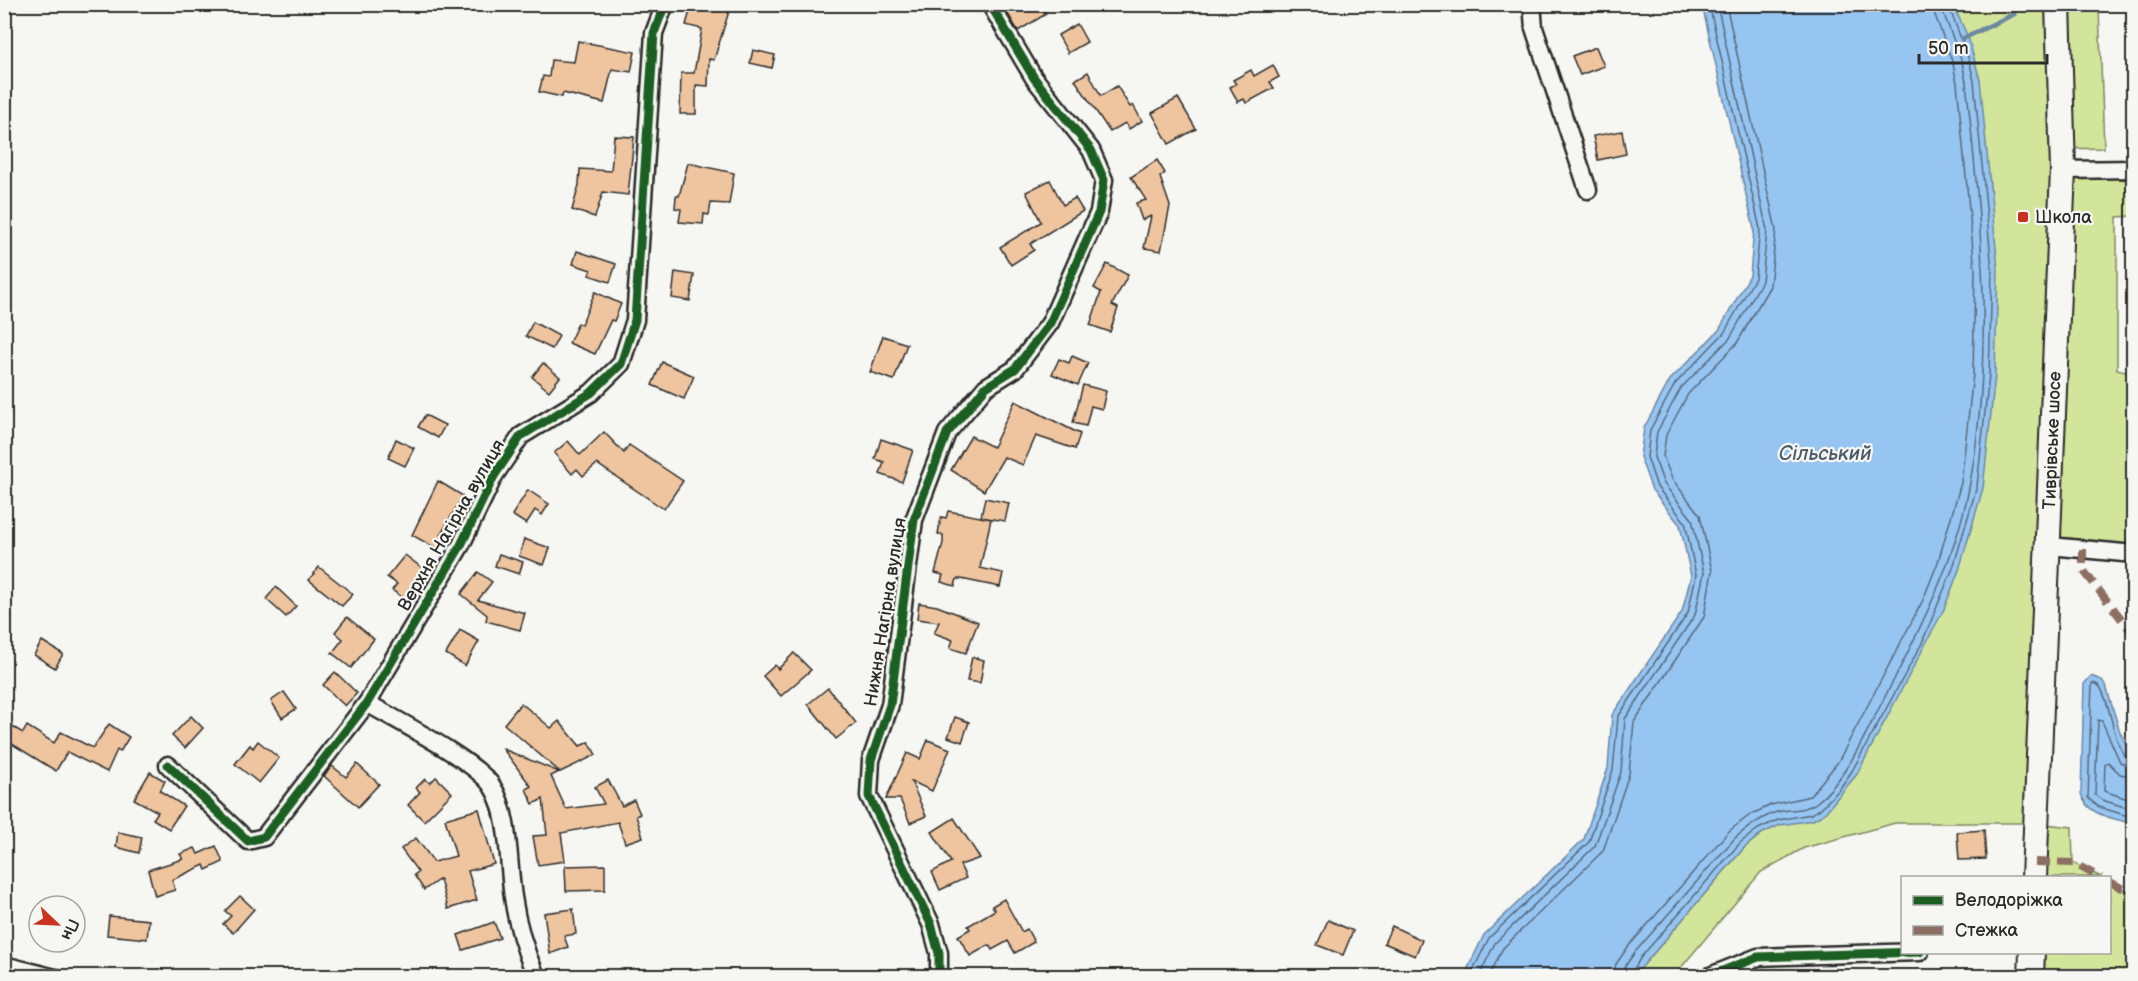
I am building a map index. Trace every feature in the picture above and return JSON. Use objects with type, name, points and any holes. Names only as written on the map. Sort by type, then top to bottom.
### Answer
[{"type":"main road","name":"Тиврівське шосе","points":[[2034,876],[2050,546],[2063,170],[2058,4]]},
{"type":"main road","points":[[2031,976],[2032,954]]},
{"type":"street","name":"Верхня Нагірна вулиця","points":[[168,765],[248,842],[264,837],[367,703],[461,545],[494,476],[521,436],[591,393],[621,364],[635,320],[654,33],[665,4]]},
{"type":"street","name":"Нижня Нагірна вулиця","points":[[939,976],[939,953],[931,924],[869,796],[871,760],[891,705],[914,520],[947,434],[986,387],[1015,369],[1050,323],[1099,212],[1104,180],[1091,150],[1034,78],[990,4]]},
{"type":"street","points":[[1532,4],[1534,28],[1588,190]]},
{"type":"street","points":[[2063,170],[2133,169]]},
{"type":"street","points":[[2050,546],[2133,554]]},
{"type":"street","points":[[367,703],[476,768],[492,784],[501,802],[513,899],[525,950],[536,976]]},
{"type":"street","points":[[1710,976],[1758,957],[1901,953]]},
{"type":"lane","points":[[4,961],[64,976]]},
{"type":"green space","points":[[1935,5],[2108,5],[2099,7],[2104,148],[2062,149],[2063,170],[2133,181],[2133,216],[2117,217],[2117,369],[2125,371],[2133,363],[2133,554],[2050,546],[2036,823],[2072,827],[2073,863],[2099,876],[2034,876],[2035,823],[1895,823],[1804,848],[1761,872],[1674,976],[1634,976],[1744,848],[1761,834]]},
{"type":"green space","points":[[2111,883],[2133,894],[2133,976],[2031,976],[2032,954],[2111,954]]},
{"type":"water","name":"Сільський","points":[[1702,5],[1953,5],[1968,37],[1980,80],[1998,270],[1995,375],[1983,488],[1959,570],[1944,609],[1857,774],[1824,814],[1813,820],[1780,825],[1761,834],[1744,848],[1634,976],[1464,976],[1484,935],[1584,839],[1608,768],[1612,715],[1682,612],[1691,576],[1680,525],[1652,490],[1640,457],[1644,428],[1670,380],[1719,330],[1750,275],[1754,229]]},
{"type":"water","points":[[2091,676],[2102,680],[2106,686],[2120,732],[2133,758],[2133,824],[2095,811],[2084,801],[2081,793],[2084,684]]},
{"type":"building","points":[[692,4],[718,4],[730,8],[714,60],[709,59],[708,86],[696,85],[696,114],[680,114],[681,73],[694,73],[702,29],[686,25]]},
{"type":"building","points":[[1012,4],[1041,4],[1046,14],[1018,31],[1005,9]]},
{"type":"building","points":[[1077,24],[1087,42],[1068,53],[1058,35]]},
{"type":"building","points":[[578,41],[635,52],[631,72],[612,69],[604,103],[563,93],[562,97],[539,92],[543,76],[549,77],[551,60],[574,62]]},
{"type":"building","points":[[1596,47],[1604,66],[1580,75],[1572,56]]},
{"type":"building","points":[[753,50],[775,55],[772,68],[750,63]]},
{"type":"building","points":[[1273,65],[1279,77],[1270,82],[1274,88],[1246,103],[1244,99],[1238,102],[1230,87],[1236,84],[1233,80],[1251,70],[1254,76]]},
{"type":"building","points":[[1088,72],[1101,96],[1117,86],[1130,107],[1133,105],[1142,121],[1129,129],[1125,123],[1110,132],[1075,80]]},
{"type":"building","points":[[1178,98],[1196,129],[1169,144],[1152,113]]},
{"type":"building","points":[[1622,131],[1626,154],[1598,160],[1593,136]]},
{"type":"building","points":[[614,136],[634,137],[628,195],[603,192],[595,217],[572,210],[579,185],[580,169],[611,171]]},
{"type":"building","points":[[1157,160],[1165,173],[1160,177],[1170,206],[1161,251],[1144,248],[1151,216],[1142,220],[1136,203],[1146,200],[1131,177]]},
{"type":"building","points":[[688,163],[734,173],[729,204],[711,203],[709,215],[704,214],[703,224],[679,222],[681,209],[675,208],[676,196],[679,196]]},
{"type":"building","points":[[1050,180],[1063,205],[1075,198],[1083,211],[1030,244],[1034,250],[1011,265],[1000,247],[1041,222],[1026,192]]},
{"type":"building","points":[[577,251],[616,264],[610,282],[589,275],[591,270],[573,264]]},
{"type":"building","points":[[1107,264],[1128,275],[1112,305],[1118,308],[1110,332],[1090,325],[1101,292],[1094,288]]},
{"type":"building","points":[[675,272],[694,275],[690,301],[672,298]]},
{"type":"building","points":[[595,292],[621,304],[595,354],[569,343],[578,323],[581,325]]},
{"type":"building","points":[[533,322],[559,336],[552,349],[526,336]]},
{"type":"building","points":[[883,336],[907,344],[894,380],[870,372]]},
{"type":"building","points":[[1072,356],[1088,363],[1078,385],[1052,374],[1059,359],[1069,363]]},
{"type":"building","points":[[662,362],[694,376],[684,399],[652,385]]},
{"type":"building","points":[[543,363],[560,377],[549,391],[532,377]]},
{"type":"building","points":[[1083,385],[1106,391],[1102,409],[1091,406],[1086,426],[1073,423]]},
{"type":"building","points":[[1015,401],[1080,434],[1075,449],[1036,436],[1023,465],[1004,457],[984,491],[951,470],[971,436],[993,447]]},
{"type":"building","points":[[425,415],[445,425],[438,438],[418,427]]},
{"type":"building","points":[[604,432],[624,453],[629,445],[683,481],[664,509],[597,464],[583,476],[577,469],[572,474],[554,453],[568,441],[580,455]]},
{"type":"building","points":[[396,439],[414,448],[405,466],[388,458]]},
{"type":"building","points":[[881,439],[913,450],[902,482],[880,474],[884,462],[875,459]]},
{"type":"building","points":[[438,481],[463,496],[441,534],[445,536],[437,549],[412,535]]},
{"type":"building","points":[[528,490],[549,504],[542,515],[535,510],[526,524],[512,515]]},
{"type":"building","points":[[985,498],[1009,503],[1005,521],[981,517]]},
{"type":"building","points":[[948,511],[991,519],[980,568],[1003,573],[1000,587],[961,579],[957,579],[955,586],[941,582],[943,575],[935,573],[943,543],[943,535],[938,534],[941,517],[946,518]]},
{"type":"building","points":[[524,539],[550,548],[544,565],[519,556]]},
{"type":"building","points":[[499,554],[523,562],[519,574],[495,566]]},
{"type":"building","points":[[405,555],[430,574],[409,602],[392,590],[397,584],[387,577]]},
{"type":"building","points":[[319,567],[353,594],[342,606],[309,580]]},
{"type":"building","points":[[478,572],[492,582],[478,600],[525,613],[520,630],[486,621],[487,615],[461,594]]},
{"type":"building","points":[[276,587],[296,606],[286,617],[266,599]]},
{"type":"building","points":[[919,603],[937,606],[978,622],[966,653],[950,648],[953,640],[934,633],[939,622],[917,619]]},
{"type":"building","points":[[347,617],[374,639],[351,668],[332,653],[343,639],[335,632]]},
{"type":"building","points":[[460,630],[479,641],[465,666],[446,654]]},
{"type":"building","points":[[42,641],[63,654],[55,668],[34,655]]},
{"type":"building","points":[[794,653],[811,670],[781,696],[763,676],[775,665],[778,669]]},
{"type":"building","points":[[972,657],[984,660],[980,683],[967,681]]},
{"type":"building","points":[[335,672],[357,693],[345,706],[323,685]]},
{"type":"building","points":[[828,688],[856,723],[836,739],[808,704]]},
{"type":"building","points":[[284,692],[296,709],[282,718],[271,701]]},
{"type":"building","points":[[521,703],[551,728],[559,721],[580,746],[589,742],[596,755],[560,772],[504,724]]},
{"type":"building","points":[[191,716],[203,728],[185,748],[172,736]]},
{"type":"building","points":[[955,717],[969,722],[962,742],[948,737]]},
{"type":"building","points":[[4,722],[23,733],[27,726],[54,743],[61,732],[93,748],[109,724],[129,737],[120,752],[117,750],[107,772],[67,752],[56,771],[4,739]]},
{"type":"building","points":[[928,740],[950,749],[932,791],[911,781],[926,816],[910,823],[900,799],[886,799],[907,753],[920,759]]},
{"type":"building","points":[[258,741],[279,758],[259,783],[235,764],[250,745],[253,748]]},
{"type":"building","points":[[503,749],[559,772],[551,776],[566,809],[604,804],[595,787],[608,780],[622,806],[634,800],[640,814],[636,816],[643,837],[625,843],[618,822],[561,833],[565,861],[538,865],[533,836],[547,835],[543,799],[533,804],[526,789],[531,786]]},
{"type":"building","points":[[357,764],[379,784],[358,807],[324,776],[332,766],[346,777]]},
{"type":"building","points":[[150,772],[165,781],[160,791],[184,806],[169,829],[153,819],[158,812],[134,799]]},
{"type":"building","points":[[436,777],[452,793],[424,821],[408,805],[420,792],[416,788],[425,779],[430,783]]},
{"type":"building","points":[[479,809],[494,864],[468,871],[477,900],[448,909],[440,879],[424,890],[414,875],[418,872],[401,849],[416,838],[434,862],[456,856],[445,819]]},
{"type":"building","points":[[954,818],[980,858],[960,865],[966,878],[940,890],[932,872],[951,862],[932,832]]},
{"type":"building","points":[[1984,830],[1986,859],[1959,860],[1957,832]]},
{"type":"building","points":[[118,832],[142,837],[139,853],[116,847]]},
{"type":"building","points":[[216,846],[223,862],[206,870],[204,865],[172,880],[175,890],[155,896],[148,870],[183,859],[180,854],[195,848],[198,854]]},
{"type":"building","points":[[605,865],[605,890],[566,891],[565,866]]},
{"type":"building","points":[[240,896],[254,909],[233,933],[223,924],[231,916],[225,911]]},
{"type":"building","points":[[1004,899],[1022,932],[1027,929],[1034,942],[1015,953],[1008,941],[992,950],[989,945],[970,956],[958,936],[970,929],[968,926],[995,910],[992,906]]},
{"type":"building","points":[[573,909],[576,934],[564,936],[568,947],[550,954],[544,913]]},
{"type":"building","points":[[109,916],[149,920],[147,939],[107,935]]},
{"type":"building","points":[[1328,920],[1353,931],[1343,955],[1317,945]]},
{"type":"building","points":[[494,922],[500,938],[463,950],[458,935]]},
{"type":"building","points":[[1392,926],[1422,940],[1415,956],[1384,943]]},
{"type":"waterway","points":[[1962,39],[2014,14]]},
{"type":"marked path","points":[[2083,549],[2083,570],[2134,635]]},
{"type":"marked path","points":[[2035,862],[2073,863],[2097,876]]},
{"type":"marked path","points":[[2111,882],[2134,894]]},
{"type":"cycle path","points":[[168,765],[248,841],[264,837],[367,703],[461,545],[494,476],[521,436],[591,393],[621,364],[635,320],[654,33],[665,4]]},
{"type":"cycle path","points":[[939,976],[939,953],[931,924],[869,796],[871,760],[890,705],[914,520],[947,433],[986,387],[1015,369],[1050,323],[1099,212],[1104,180],[1091,150],[1034,78],[990,4]]},
{"type":"cycle path","points":[[1710,976],[1758,957],[1901,953]]},
{"type":"place","name":"Школа","points":[[2023,217]]}]
